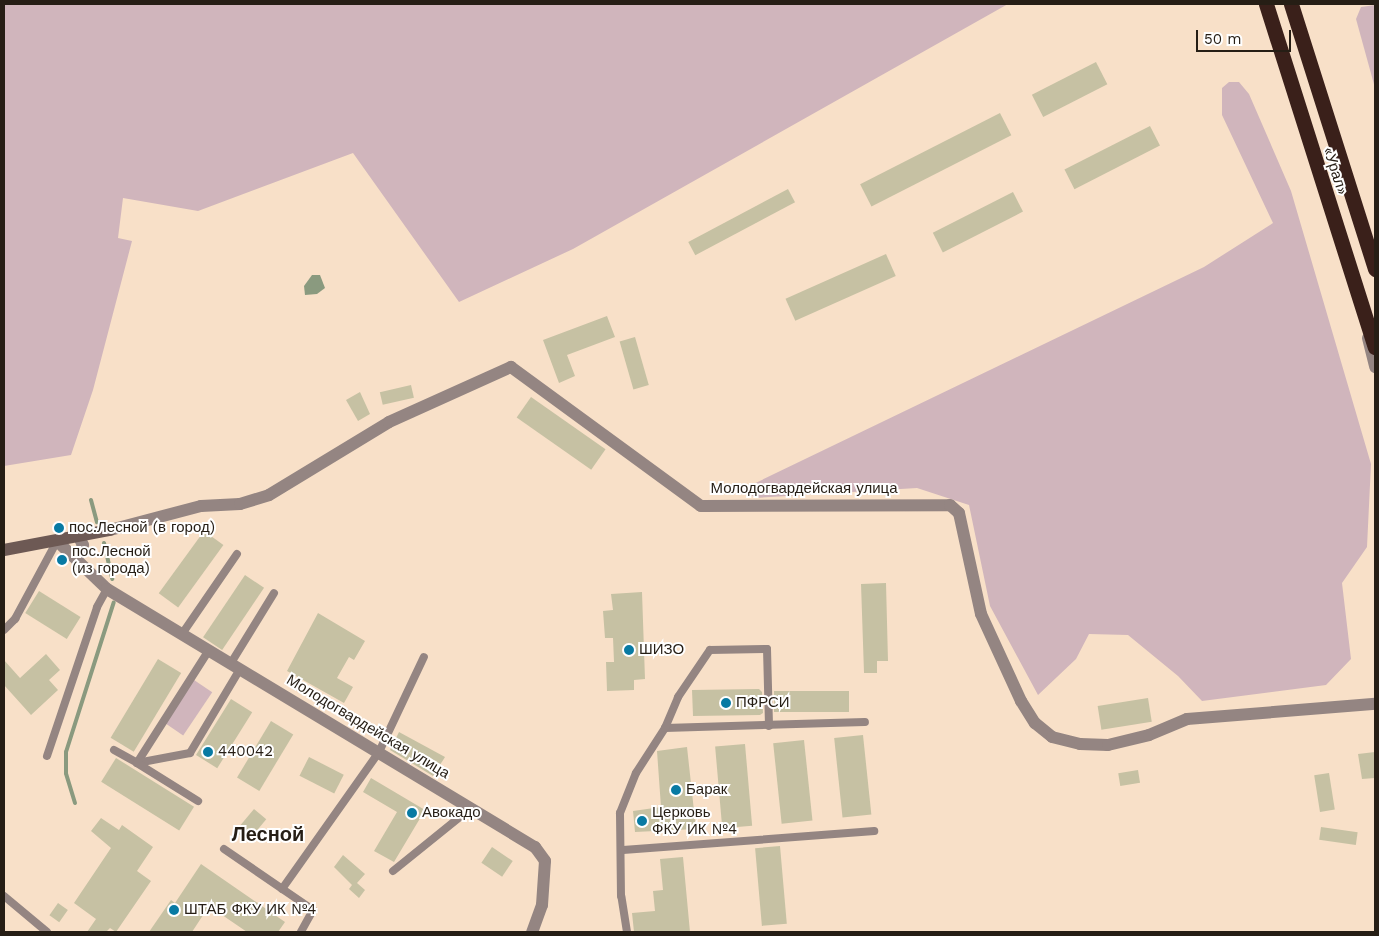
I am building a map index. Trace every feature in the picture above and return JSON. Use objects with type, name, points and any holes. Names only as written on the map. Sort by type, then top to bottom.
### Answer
[{"type":"highway","name":"«Урал»","points":[[1266,4],[1375,348]]},
{"type":"highway","name":"«Урал»","points":[[1291,4],[1375,269]]},
{"type":"street","points":[[1352,278],[1375,367]]},
{"type":"street","name":"Молодогвардейская улица","points":[[4,550],[79,537],[201,506],[240,504],[269,495],[389,422],[510,367],[700,506],[950,505],[959,513],[981,614],[1021,701],[1035,723],[1052,737],[1080,744],[1108,745],[1149,735],[1187,719],[1375,704]]},
{"type":"street","points":[[71,554],[81,552],[83,544],[79,537]]},
{"type":"street","name":"Молодогвардейская улица","points":[[57,541],[107,589],[536,847],[545,861],[542,905],[532,932]]},
{"type":"lane","points":[[4,630],[15,619],[57,541]]},
{"type":"lane","points":[[182,634],[237,554]]},
{"type":"lane","points":[[47,756],[97,607],[107,589]]},
{"type":"lane","points":[[137,763],[190,753],[274,593]]},
{"type":"lane","points":[[627,932],[621,896],[622,850],[620,813],[636,773],[665,728],[678,697],[710,650],[767,649],[769,726]]},
{"type":"lane","points":[[137,763],[209,650]]},
{"type":"lane","points":[[282,889],[379,752],[424,657]]},
{"type":"lane","points":[[665,728],[865,722]]},
{"type":"lane","points":[[114,750],[198,800]]},
{"type":"lane","points":[[393,871],[471,808]]},
{"type":"lane","points":[[622,850],[874,831]]},
{"type":"lane","points":[[224,849],[312,910],[301,932]]},
{"type":"lane","points":[[4,896],[47,932]]},
{"type":"shaded area","points":[[4,4],[1008,4],[573,249],[459,302],[353,153],[198,211],[123,198],[118,238],[132,241],[93,390],[71,455],[4,466]]},
{"type":"shaded area","points":[[1375,5],[1375,88],[1356,19],[1361,7]]},
{"type":"shaded area","points":[[1229,82],[1239,82],[1249,94],[1291,191],[1371,464],[1367,547],[1342,583],[1351,659],[1326,685],[1202,701],[1178,676],[1128,635],[1089,634],[1076,659],[1038,695],[990,606],[969,505],[917,488],[755,498],[743,489],[1204,267],[1273,223],[1222,115],[1222,88]]},
{"type":"shaded area","points":[[312,275],[320,275],[325,288],[317,294],[305,295],[304,286]]},
{"type":"shaded area","points":[[194,680],[212,692],[183,735],[165,723]]},
{"type":"building","points":[[1096,62],[1107,84],[1043,117],[1032,95]]},
{"type":"building","points":[[1000,113],[1011,135],[871,207],[860,184]]},
{"type":"building","points":[[1150,126],[1160,146],[1074,189],[1064,170]]},
{"type":"building","points":[[788,189],[795,202],[695,255],[688,242]]},
{"type":"building","points":[[1013,192],[1023,212],[943,252],[933,233]]},
{"type":"building","points":[[886,254],[896,276],[795,321],[786,299]]},
{"type":"building","points":[[607,316],[615,337],[567,355],[575,376],[559,383],[543,340]]},
{"type":"building","points":[[635,337],[649,385],[633,389],[620,341]]},
{"type":"building","points":[[411,385],[414,398],[383,405],[380,392]]},
{"type":"building","points":[[360,392],[370,414],[358,421],[346,400]]},
{"type":"building","points":[[531,397],[606,449],[591,470],[517,417]]},
{"type":"building","points":[[204,531],[223,545],[178,607],[159,593]]},
{"type":"building","points":[[245,575],[264,588],[222,650],[203,637]]},
{"type":"building","points":[[886,583],[888,661],[877,661],[877,673],[864,673],[861,584]]},
{"type":"building","points":[[39,591],[81,617],[67,639],[25,613]]},
{"type":"building","name":"ШИЗО","points":[[642,592],[645,679],[634,680],[634,690],[607,691],[606,662],[614,662],[613,638],[605,638],[603,611],[613,610],[611,594]]},
{"type":"building","points":[[318,613],[365,641],[354,660],[349,657],[337,678],[353,687],[344,703],[287,671]]},
{"type":"building","points":[[46,654],[60,670],[49,680],[58,690],[31,715],[4,685],[4,660],[20,678]]},
{"type":"building","points":[[158,659],[181,673],[134,752],[111,738]]},
{"type":"building","name":"ПФРСИ","points":[[759,689],[762,692],[763,713],[760,715],[693,716],[692,690]]},
{"type":"building","name":"ПФРСИ","points":[[774,691],[849,691],[849,712],[774,712]]},
{"type":"building","points":[[1148,698],[1152,722],[1101,730],[1098,706]]},
{"type":"building","points":[[231,699],[252,712],[217,768],[196,755]]},
{"type":"building","points":[[271,721],[293,734],[259,791],[237,778]]},
{"type":"building","points":[[399,732],[445,757],[433,776],[390,750]]},
{"type":"building","points":[[863,735],[871,815],[843,818],[834,738]]},
{"type":"building","points":[[804,740],[812,821],[782,824],[773,743]]},
{"type":"building","name":"Барак","points":[[745,744],[752,826],[722,828],[715,747]]},
{"type":"building","name":"Барак","points":[[687,747],[696,829],[635,832],[633,811],[661,807],[657,751]]},
{"type":"building","points":[[1375,752],[1375,778],[1362,779],[1358,754]]},
{"type":"building","points":[[309,757],[344,775],[334,793],[299,776]]},
{"type":"building","points":[[116,758],[194,807],[179,830],[101,782]]},
{"type":"building","points":[[1138,770],[1140,783],[1120,786],[1118,773]]},
{"type":"building","points":[[1329,773],[1335,810],[1320,812],[1314,775]]},
{"type":"building","points":[[371,778],[425,810],[394,862],[374,851],[397,812],[363,792]]},
{"type":"building","points":[[254,809],[266,819],[248,841],[235,831]]},
{"type":"building","points":[[101,818],[119,830],[122,825],[153,847],[137,871],[151,881],[116,932],[110,928],[106,932],[87,932],[96,919],[74,903],[111,848],[91,831]]},
{"type":"building","points":[[1321,827],[1358,832],[1356,845],[1319,840]]},
{"type":"building","points":[[780,846],[787,924],[762,926],[755,848]]},
{"type":"building","points":[[492,847],[513,861],[502,877],[481,863]]},
{"type":"building","points":[[343,855],[365,874],[357,883],[365,890],[359,898],[349,889],[352,885],[334,867]]},
{"type":"building","points":[[683,857],[690,932],[634,932],[632,913],[655,911],[653,891],[663,890],[660,859]]},
{"type":"building","points":[[201,864],[285,922],[278,932],[247,932],[209,906],[192,932],[149,932],[171,900],[175,903]]},
{"type":"building","points":[[58,903],[68,910],[59,922],[49,915]]},
{"type":"waterway","points":[[91,500],[97,522]]},
{"type":"waterway","points":[[104,543],[112,579]]},
{"type":"waterway","points":[[75,803],[66,773],[66,752],[114,602]]},
{"type":"place","name":"пос.Лесной (в город)","points":[[59,528]]},
{"type":"place","name":"пос.Лесной (из города)","points":[[62,560]]},
{"type":"place","name":"ШИЗО","points":[[629,650]]},
{"type":"place","name":"ПФРСИ","points":[[726,703]]},
{"type":"place","name":"440042","points":[[208,752]]},
{"type":"place","name":"Барак","points":[[676,790]]},
{"type":"place","name":"Авокадо","points":[[412,813]]},
{"type":"place","name":"Церковь ФКУ ИК №4","points":[[642,821]]},
{"type":"place","name":"ШТАБ ФКУ ИК №4","points":[[174,910]]},
{"type":"district","name":"Лесной","points":[[268,834]]}]
